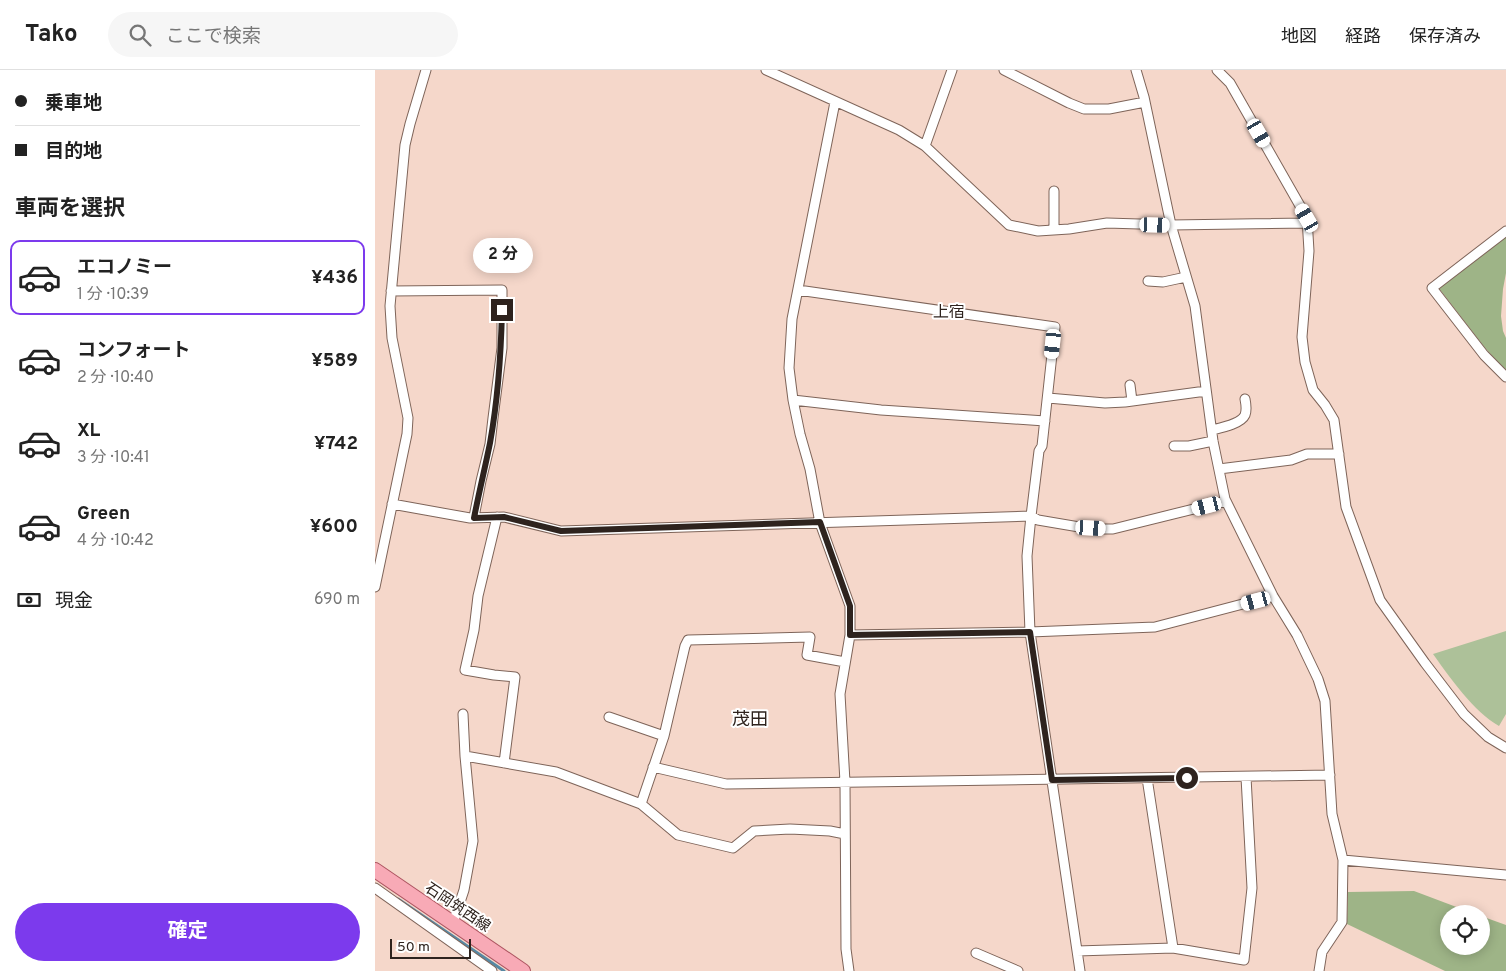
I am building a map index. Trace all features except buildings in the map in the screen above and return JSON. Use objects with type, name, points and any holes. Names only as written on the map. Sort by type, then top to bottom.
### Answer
[{"type":"main road","name":"石岡筑西線","points":[[377,876],[453,923],[523,971]]},
{"type":"street","points":[[375,587],[407,434],[408,418],[392,338],[390,306],[405,145],[409,124],[426,70]]},
{"type":"street","points":[[765,70],[899,130],[925,146],[1009,225],[1038,231],[1107,224],[1171,226],[1308,224]]},
{"type":"street","points":[[925,146],[952,70]]},
{"type":"street","points":[[1004,70],[1084,109],[1109,109],[1145,102]]},
{"type":"street","points":[[1136,70],[1145,102],[1171,226],[1195,306],[1213,441],[1226,502],[1273,596],[1297,636],[1318,679],[1325,701],[1332,814],[1343,860],[1342,922],[1322,952],[1319,971]]},
{"type":"street","points":[[1217,70],[1230,83],[1307,218],[1309,250],[1302,337],[1305,362],[1313,390],[1334,420],[1345,507],[1380,600],[1464,714],[1488,737],[1506,748]]},
{"type":"street","points":[[835,102],[792,319],[789,368],[793,400],[810,469],[820,522],[850,606],[850,635],[840,694],[845,782],[846,949],[849,971]]},
{"type":"street","points":[[1054,191],[1054,230]]},
{"type":"street","points":[[1506,231],[1432,288],[1484,355],[1506,377]]},
{"type":"street","points":[[1147,281],[1163,282],[1186,277]]},
{"type":"street","points":[[391,291],[502,290],[502,348],[490,444],[474,518]]},
{"type":"street","points":[[798,290],[1055,327],[1048,398],[1042,446],[1039,451],[1027,556],[1030,632],[1080,971]]},
{"type":"street","points":[[1130,385],[1132,401]]},
{"type":"street","points":[[1048,398],[1105,403],[1206,391]]},
{"type":"street","points":[[1212,430],[1230,425],[1242,419],[1245,416],[1246,410],[1245,399]]},
{"type":"street","points":[[793,400],[881,410],[1045,421]]},
{"type":"street","points":[[1173,446],[1189,446],[1213,441]]},
{"type":"street","points":[[1219,469],[1291,460],[1307,454],[1339,454]]},
{"type":"street","points":[[392,504],[474,518],[504,517],[561,531],[1031,516],[1038,520],[1091,528],[1113,529],[1226,502]]},
{"type":"street","points":[[497,517],[478,596],[474,630],[465,670],[515,676],[504,763]]},
{"type":"street","points":[[850,635],[1030,632],[1155,627],[1273,596]]},
{"type":"street","points":[[641,804],[664,736],[688,640],[810,637],[807,656],[845,662]]},
{"type":"street","points":[[453,923],[464,890],[473,841],[463,714]]},
{"type":"street","points":[[609,717],[664,736]]},
{"type":"street","points":[[465,756],[555,772],[641,804],[678,835],[733,848],[754,831],[789,829],[830,831],[845,834]]},
{"type":"street","points":[[653,768],[726,784],[1330,775]]},
{"type":"street","points":[[1077,951],[1173,948],[1243,960],[1252,888],[1246,777]]},
{"type":"street","points":[[1147,778],[1173,948]]},
{"type":"street","points":[[1343,860],[1506,875]]},
{"type":"street","points":[[375,888],[492,971]]},
{"type":"street","points":[[976,953],[1019,971]]},
{"type":"green space","points":[[1506,234],[1506,273],[1501,316],[1506,338],[1506,371],[1485,348],[1438,287]]},
{"type":"green space","points":[[1506,631],[1506,714],[1499,726],[1489,720],[1471,703],[1433,654]]},
{"type":"green space","points":[[1414,891],[1451,905],[1440,905],[1440,955],[1490,955],[1490,919],[1506,925],[1506,971],[1445,971],[1347,924],[1348,892]]},
{"type":"waterway","points":[[398,899],[504,971]]},
{"type":"district","name":"上宿","points":[[949,311]]},
{"type":"district","name":"茂田","points":[[750,719]]},
{"type":"route","points":[[502,310],[502,348],[490,444],[474,518],[504,517],[561,531],[820,522],[850,606],[850,635],[1030,632],[1052,780],[1187,778]]}]
